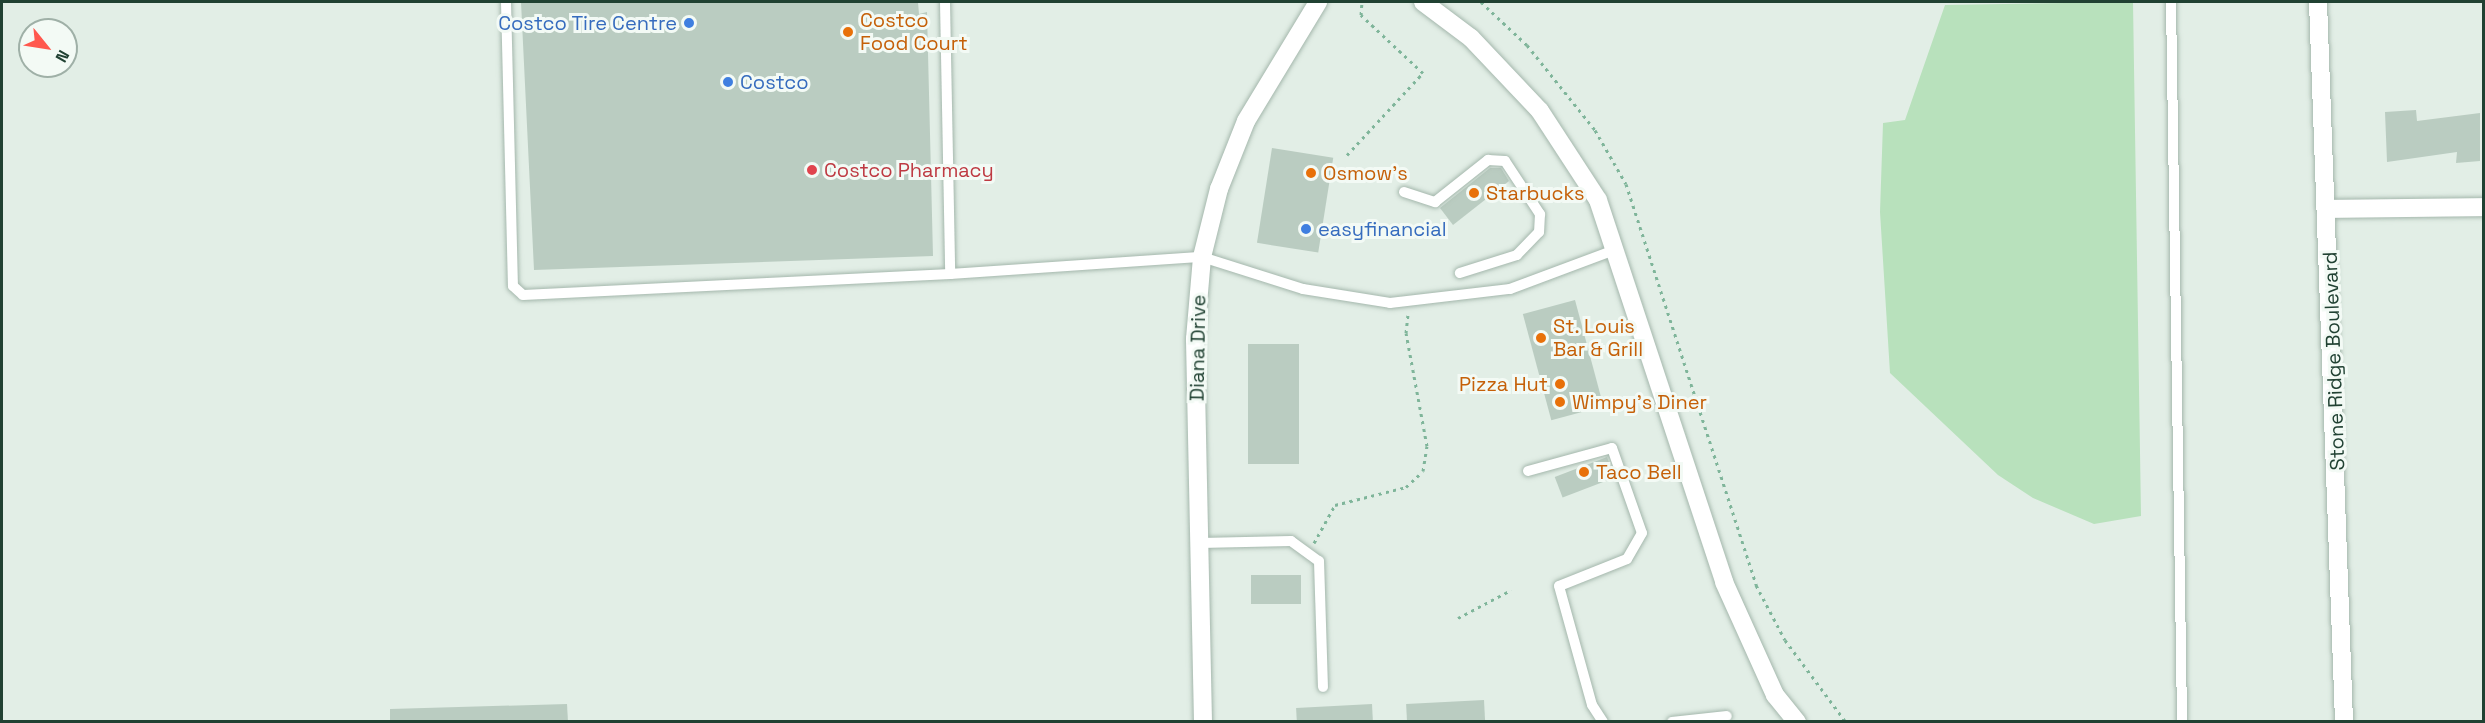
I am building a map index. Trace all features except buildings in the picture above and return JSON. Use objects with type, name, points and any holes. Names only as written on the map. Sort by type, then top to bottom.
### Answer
[{"type":"street","name":"Diana Drive","points":[[1203,722],[1195,339],[1202,258],[1219,189],[1246,121],[1318,2]]},
{"type":"street","points":[[1423,2],[1471,38],[1540,111],[1572,153],[1617,249],[1724,582],[1775,695],[1797,722]]},
{"type":"street","name":"Stone Ridge Boulevard","points":[[2318,2],[2330,209],[2344,722]]},
{"type":"street","points":[[2330,209],[2484,207]]},
{"type":"lane","points":[[506,2],[513,286],[523,295],[950,274],[1202,258],[1303,289],[1410,302],[1510,289],[1617,249]]},
{"type":"lane","points":[[945,2],[950,274]]},
{"type":"lane","points":[[2171,2],[2182,722]]},
{"type":"lane","points":[[1404,192],[1435,202],[1488,160],[1505,161],[1540,214],[1539,232],[1517,255],[1460,273]]},
{"type":"lane","points":[[1528,471],[1612,448],[1642,532],[1627,559],[1559,586],[1592,705],[1603,722]]},
{"type":"lane","points":[[1200,543],[1291,541],[1318,561],[1323,687]]},
{"type":"lane","points":[[1672,722],[1727,716]]},
{"type":"path","points":[[1347,155],[1423,72],[1361,15],[1362,2]]},
{"type":"path","points":[[1481,2],[1527,45],[1595,130],[1626,184],[1756,585],[1785,640],[1846,722]]},
{"type":"path","points":[[1306,550],[1327,528],[1335,505],[1406,487],[1423,471],[1427,446],[1406,333],[1410,302]]},
{"type":"path","points":[[1458,618],[1510,590]]},
{"type":"green space","points":[[2133,2],[2141,516],[2094,524],[2033,498],[1998,475],[1890,373],[1880,212],[1883,123],[1905,120],[1945,5]]},
{"type":"place","name":"Costco Tire Centre","points":[[689,23]]},
{"type":"place","name":"Costco Food Court","points":[[848,32]]},
{"type":"place","name":"Costco","points":[[728,82]]},
{"type":"place","name":"Costco Pharmacy","points":[[812,170]]},
{"type":"place","name":"Osmow's","points":[[1311,173]]},
{"type":"place","name":"Starbucks","points":[[1474,193]]},
{"type":"place","name":"easyfinancial","points":[[1306,229]]},
{"type":"place","name":"St. Louis Bar & Grill","points":[[1541,338]]},
{"type":"place","name":"Pizza Hut","points":[[1560,384]]},
{"type":"place","name":"Wimpy's Diner","points":[[1560,402]]},
{"type":"place","name":"Taco Bell","points":[[1584,472]]}]
